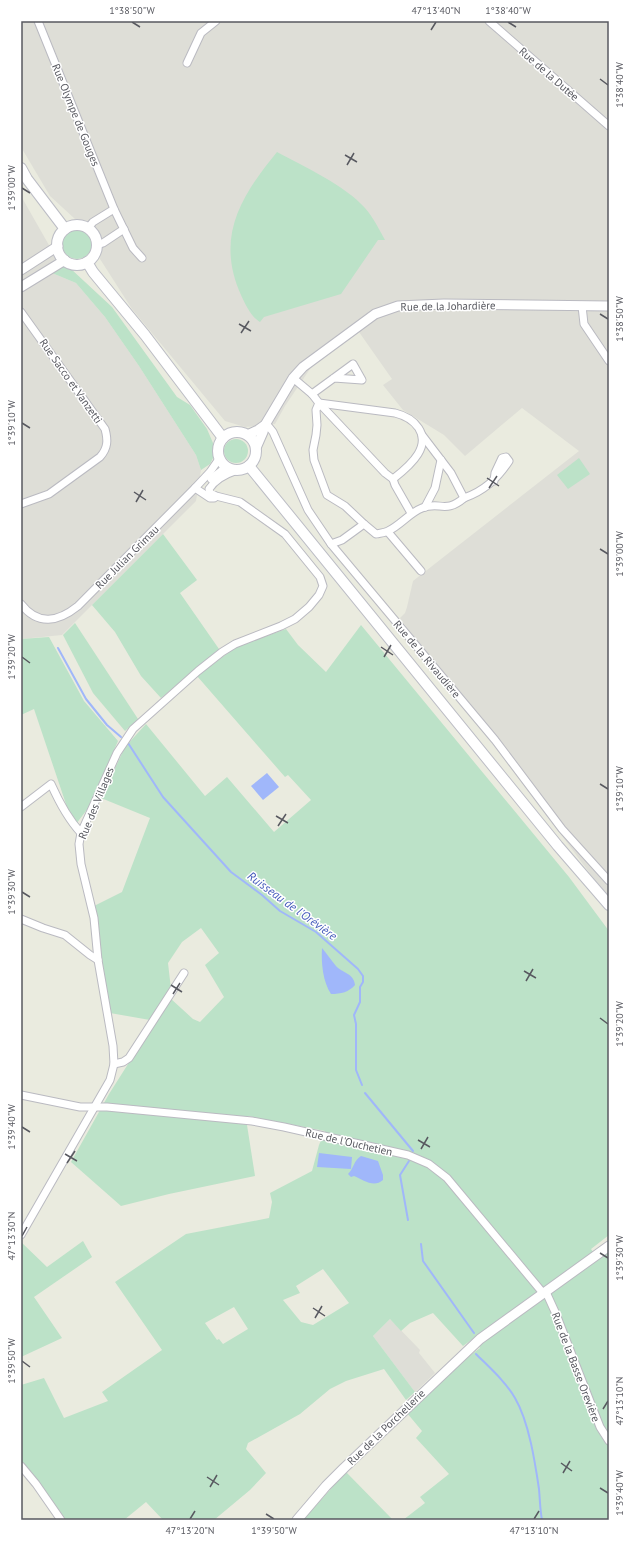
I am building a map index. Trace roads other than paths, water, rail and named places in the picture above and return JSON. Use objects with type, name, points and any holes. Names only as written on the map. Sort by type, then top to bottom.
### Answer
[{"type":"main road","points":[[21,168],[27,179],[65,229]]},
{"type":"main road","points":[[76,225],[88,228],[94,236],[97,245],[94,255],[87,262],[77,264],[65,260],[60,254],[58,246],[60,235],[65,229],[76,225]]},
{"type":"main road","points":[[87,262],[93,272],[146,335],[223,438]]},
{"type":"main road","points":[[236,432],[247,435],[254,442],[256,456],[249,466],[243,470],[231,469],[219,459],[218,448],[223,438],[229,434],[236,432]]},
{"type":"main road","points":[[249,466],[577,869],[609,905]]},
{"type":"main road","points":[[577,869],[609,913]]},
{"type":"street","name":"Rue Olympe de Gouges","points":[[38,21],[114,209],[133,248],[142,258]]},
{"type":"street","points":[[187,63],[201,33],[216,21]]},
{"type":"street","name":"Rue de la Dutée","points":[[489,21],[609,126]]},
{"type":"street","points":[[88,228],[94,222],[114,209]]},
{"type":"street","points":[[97,245],[103,243],[124,229]]},
{"type":"street","points":[[21,270],[58,246]]},
{"type":"street","points":[[21,287],[65,260]]},
{"type":"street","name":"Rue de la Johardière","points":[[247,435],[258,430],[264,425],[294,378],[308,362],[375,314],[398,306],[444,304],[609,306]]},
{"type":"street","points":[[582,306],[584,324],[609,362]]},
{"type":"street","name":"Rue Sacco et Vanzetti","points":[[21,312],[105,429],[107,445],[100,457],[49,494],[21,504]]},
{"type":"street","points":[[294,378],[312,394],[393,479],[411,513]]},
{"type":"street","points":[[312,394],[334,378]]},
{"type":"street","points":[[319,403],[395,413],[404,415],[412,420],[451,473],[464,498]]},
{"type":"street","points":[[319,403],[316,410],[317,425],[313,450],[314,460],[327,495],[345,506],[376,534],[388,532],[411,513],[425,507],[452,506],[464,498],[479,492],[494,481]]},
{"type":"street","name":"Rue de la Johardière","points":[[256,448],[263,432],[264,425]]},
{"type":"street","name":"Rue de la Rivaudière","points":[[264,425],[269,427],[273,432],[308,510],[331,544],[495,740],[562,829],[609,881]]},
{"type":"street","points":[[393,479],[418,453],[422,435]]},
{"type":"street","name":"Rue Julian Grimau","points":[[21,604],[27,612],[41,618],[55,619],[67,615],[78,606],[195,488],[210,472],[219,459]]},
{"type":"street","points":[[425,507],[435,488],[441,460]]},
{"type":"street","points":[[224,498],[210,493],[209,489],[212,484],[228,473],[231,469]]},
{"type":"street","name":"Rue Julian Grimau","points":[[195,488],[231,469]]},
{"type":"street","points":[[195,488],[210,498],[224,498]]},
{"type":"street","name":"Rue des Villages","points":[[21,1234],[110,1080],[114,1064],[113,1046],[98,960],[94,918],[81,864],[79,844],[82,833],[117,753],[134,729],[222,652],[234,644],[295,619],[309,607],[319,595],[322,586],[320,577],[285,534],[240,502],[224,498]]},
{"type":"street","points":[[331,544],[342,540],[364,524]]},
{"type":"street","points":[[388,532],[421,571]]},
{"type":"street","points":[[21,807],[51,784],[60,805],[73,825],[82,833]]},
{"type":"street","points":[[21,918],[43,928],[65,935],[98,960]]},
{"type":"street","points":[[114,1064],[123,1062],[128,1058],[184,973]]},
{"type":"street","name":"Rue de l'Ouchetien","points":[[21,1095],[80,1107],[95,1107],[258,1123],[408,1155],[429,1164],[447,1178],[545,1293]]},
{"type":"street","name":"Rue de la Porchellerie","points":[[297,1520],[326,1486],[344,1468],[480,1339],[609,1246]]},
{"type":"street","name":"Rue de la Basse Orevière","points":[[545,1293],[556,1314],[600,1427],[609,1441]]},
{"type":"street","points":[[21,1466],[36,1484],[61,1520]]},
{"type":"water","points":[[267,773],[279,787],[263,800],[251,786]]},
{"type":"water","points":[[322,948],[336,966],[350,976],[354,981],[355,985],[347,991],[331,994],[328,989],[323,972]]},
{"type":"water","points":[[319,1153],[352,1157],[351,1169],[317,1167]]},
{"type":"water","points":[[361,1156],[378,1161],[383,1175],[383,1180],[372,1183],[354,1176],[351,1177],[348,1174]]},
{"type":"waterway","name":"Ruisseau de l'Orévière","points":[[58,648],[86,699],[107,725],[121,737]]},
{"type":"waterway","name":"Ruisseau de l'Orévière","points":[[128,743],[163,797],[231,872],[262,895],[280,911],[316,932],[358,969],[363,976],[363,982],[360,987],[360,1002],[354,1015],[356,1024],[356,1070],[362,1085]]},
{"type":"waterway","name":"Ruisseau de l'Orévière","points":[[365,1093],[413,1151]]},
{"type":"waterway","name":"Ruisseau de l'Orévière","points":[[408,1220],[400,1175],[409,1161]]},
{"type":"waterway","name":"Ruisseau de l'Orévière","points":[[421,1244],[423,1261],[474,1333]]},
{"type":"waterway","name":"Ruisseau de l'Orévière","points":[[476,1354],[507,1386],[520,1408],[528,1430],[533,1455],[539,1489],[542,1520]]}]
